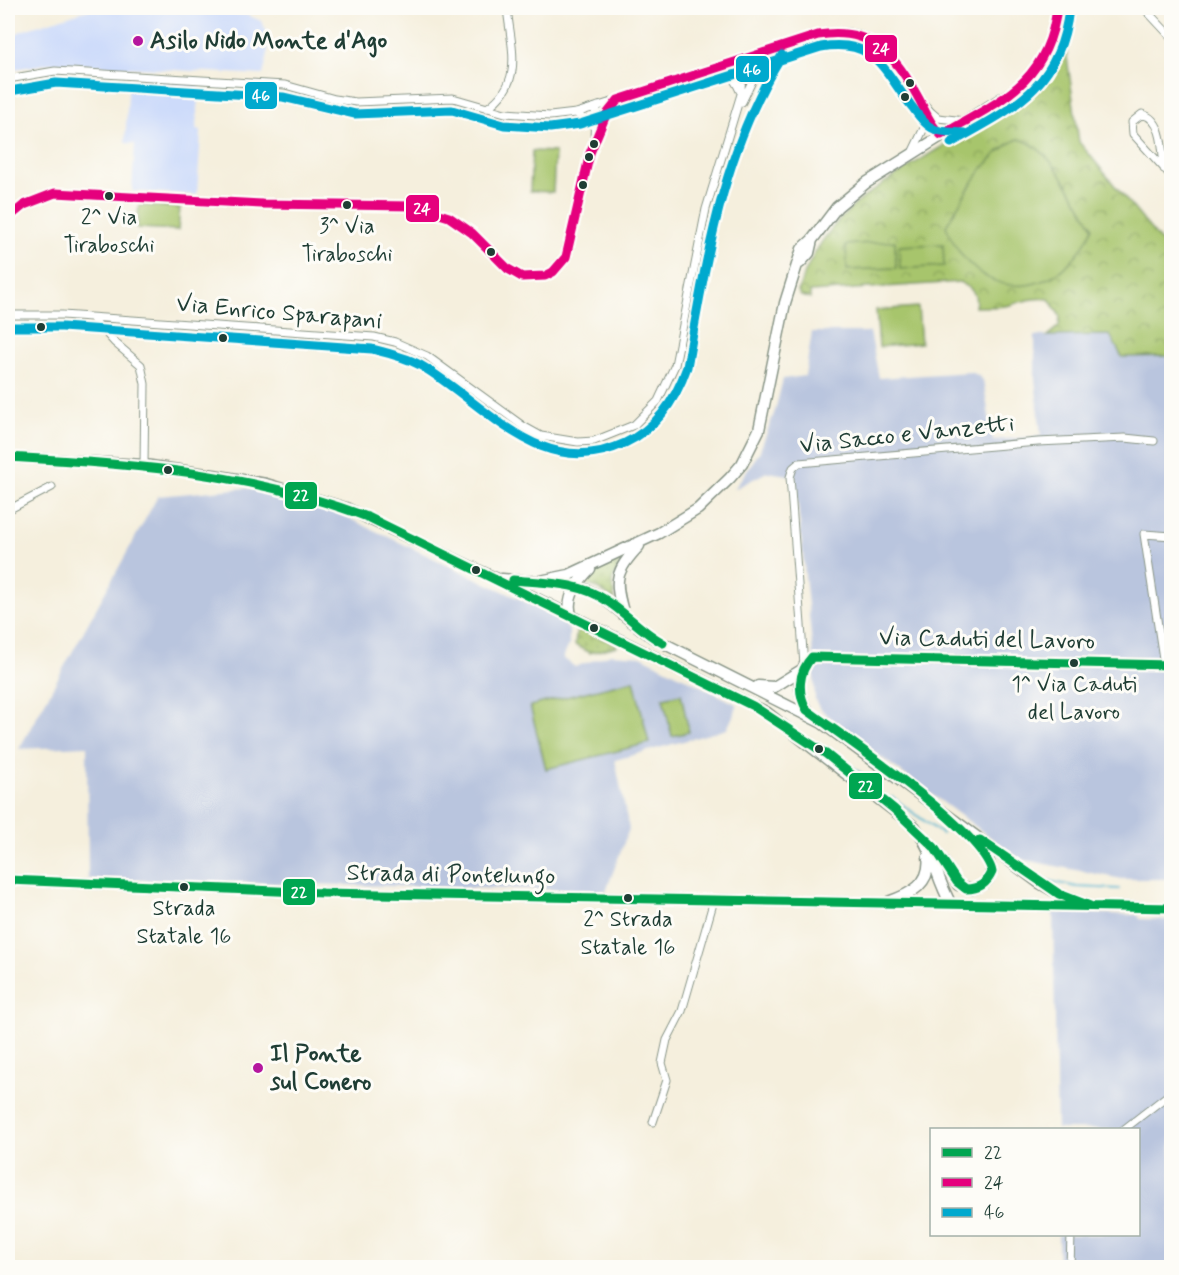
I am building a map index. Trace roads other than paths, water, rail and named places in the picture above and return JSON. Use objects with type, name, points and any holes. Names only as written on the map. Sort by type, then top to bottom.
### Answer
[{"type":"street","points":[[487,108],[507,90],[512,78],[513,66],[507,8]]},
{"type":"street","points":[[535,582],[569,575],[643,541],[698,509],[730,478],[747,455],[765,410],[785,303],[800,263],[809,253],[812,240],[837,207],[850,195],[912,153],[1015,90],[1038,70],[1053,43],[1057,8]]},
{"type":"street","points":[[1144,8],[1172,38]]},
{"type":"street","points":[[8,79],[55,71],[285,85],[335,99],[356,102],[453,98],[530,117],[576,113],[832,31],[858,33],[884,49],[922,102],[941,135]]},
{"type":"street","name":"Via Enrico Sparapani","points":[[737,112],[759,67],[772,49]]},
{"type":"street","points":[[742,59],[749,65],[751,86]]},
{"type":"street","name":"Via Enrico Sparapani","points":[[8,315],[62,315],[374,337],[395,342],[427,356],[522,426],[541,436],[578,442],[610,436],[644,417],[658,401],[675,365],[706,209],[741,94],[742,59]]},
{"type":"street","points":[[714,68],[728,73],[735,80],[741,94]]},
{"type":"street","points":[[8,218],[24,205],[55,193],[262,204],[414,206],[448,217],[472,234],[515,274],[532,278],[554,272],[566,257],[594,143],[602,121],[618,100]]},
{"type":"street","points":[[598,106],[602,121]]},
{"type":"street","points":[[594,143],[598,106]]},
{"type":"street","points":[[927,112],[938,117],[964,121]]},
{"type":"street","points":[[912,153],[925,126],[927,112]]},
{"type":"street","points":[[576,113],[594,127]]},
{"type":"street","points":[[1164,169],[1159,130],[1148,116],[1142,114],[1136,116],[1132,122],[1133,134],[1164,169],[1172,177]]},
{"type":"street","points":[[93,318],[114,342],[141,365],[146,384],[144,465]]},
{"type":"street","name":"Via Sacco e Vanzetti","points":[[822,723],[807,710],[801,700],[804,667],[790,477],[793,468],[799,463],[1038,442],[1125,438],[1154,441]]},
{"type":"street","points":[[8,457],[144,465],[266,484],[320,499],[370,518],[730,692],[766,712],[915,827],[943,860],[958,885],[972,889],[978,887],[990,876],[990,860],[966,836],[957,823]]},
{"type":"street","points":[[8,510],[52,487]]},
{"type":"street","points":[[1168,665],[1144,534],[1172,536]]},
{"type":"street","points":[[624,615],[615,582],[625,560],[643,541]]},
{"type":"street","points":[[572,617],[568,605],[575,587],[594,565]]},
{"type":"street","points":[[497,579],[575,587],[600,596],[657,640],[745,682],[822,723],[1038,882],[1059,894],[1090,906]]},
{"type":"street","name":"Via Caduti del Lavoro","points":[[804,667],[812,657],[1168,665]]},
{"type":"street","points":[[745,682],[763,688],[774,687],[804,667]]},
{"type":"street","points":[[887,903],[917,890],[924,880],[930,867],[926,841]]},
{"type":"street","points":[[926,841],[943,890],[951,904]]},
{"type":"street","name":"Strada di Pontelungo","points":[[8,880],[256,891],[1172,908]]},
{"type":"street","points":[[654,1122],[667,1080],[662,1063],[667,1040],[682,1011],[714,900]]},
{"type":"street","points":[[1126,1128],[1172,1092]]},
{"type":"street","points":[[1070,1268],[1071,1236]]},
{"type":"waterway","points":[[829,750],[874,783]]},
{"type":"waterway","points":[[892,797],[942,834]]},
{"type":"waterway","points":[[1044,880],[1077,887],[1119,889]]},
{"type":"place","name":"Asilo Nido Monte d'Ago","points":[[138,41]]},
{"type":"place","name":"2^ Via Tiraboschi","points":[[109,196]]},
{"type":"place","name":"3^ Via Tiraboschi","points":[[347,205]]},
{"type":"place","name":"1^ Via Caduti del Lavoro","points":[[1074,663]]},
{"type":"place","name":"Strada Statale 16","points":[[184,887]]},
{"type":"place","name":"2^ Strada Statale 16","points":[[628,898]]},
{"type":"place","name":"Il Ponte sul Conero","points":[[258,1068]]}]
